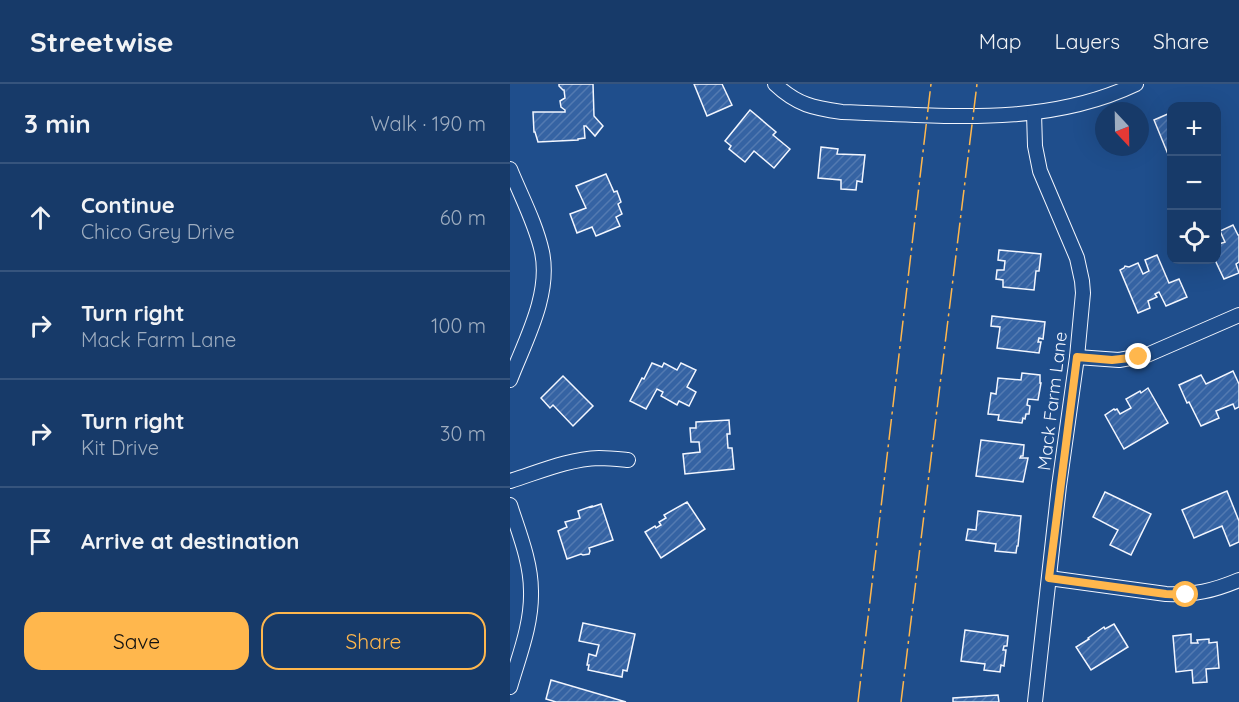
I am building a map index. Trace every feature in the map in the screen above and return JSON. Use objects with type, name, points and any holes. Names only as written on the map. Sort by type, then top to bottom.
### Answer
[{"type":"street","points":[[775,84],[801,102],[827,111],[997,116],[1075,106],[1122,91],[1136,84]]},
{"type":"street","name":"Mack Farm Lane","points":[[1034,113],[1035,146],[1040,171],[1074,250],[1083,281],[1077,357],[1035,702]]},
{"type":"street","points":[[510,170],[539,242],[544,272],[541,299],[510,380]]},
{"type":"street","points":[[1077,357],[1119,360],[1147,355],[1239,315]]},
{"type":"street","points":[[510,481],[576,460],[599,458],[628,460]]},
{"type":"street","points":[[510,506],[529,566],[531,592],[527,628],[510,687]]},
{"type":"street","points":[[1049,578],[1186,595],[1221,588],[1239,580]]},
{"type":"building","points":[[559,84],[593,84],[594,116],[603,126],[595,136],[584,126],[585,138],[538,142],[534,132],[533,112],[565,112],[560,101],[565,98],[564,90]]},
{"type":"building","points":[[694,84],[722,84],[732,105],[707,116]]},
{"type":"building","points":[[750,110],[776,132],[773,135],[790,149],[774,168],[754,151],[745,162],[729,149],[731,146],[725,141]]},
{"type":"building","points":[[1167,114],[1167,152],[1154,120]]},
{"type":"building","points":[[821,147],[838,149],[837,154],[865,155],[862,182],[857,181],[856,190],[841,189],[841,180],[818,178]]},
{"type":"building","points":[[606,174],[621,202],[618,204],[622,214],[616,217],[620,226],[596,236],[592,227],[577,233],[570,214],[586,208],[576,186]]},
{"type":"building","points":[[1233,225],[1239,235],[1239,262],[1236,264],[1239,273],[1224,279],[1217,264],[1221,264],[1221,243],[1225,242],[1221,231]]},
{"type":"building","points":[[999,250],[1041,254],[1034,290],[1003,287],[1003,280],[996,279],[997,270],[1004,270],[1005,261],[998,260]]},
{"type":"building","points":[[1157,255],[1169,283],[1179,279],[1187,297],[1166,306],[1159,292],[1155,294],[1157,297],[1148,301],[1150,308],[1138,313],[1120,270],[1125,266],[1129,267],[1138,263],[1143,274],[1149,271],[1145,260]]},
{"type":"building","points":[[992,316],[1045,322],[1043,339],[1039,338],[1038,342],[1041,342],[1039,353],[997,348],[1000,327],[991,326]]},
{"type":"building","points":[[652,363],[662,367],[664,363],[677,370],[681,363],[696,370],[687,387],[696,392],[689,406],[679,401],[677,405],[661,396],[663,392],[657,389],[646,409],[630,401]]},
{"type":"building","points":[[1233,371],[1239,384],[1239,407],[1235,409],[1233,404],[1216,411],[1219,418],[1201,426],[1179,385],[1201,375],[1206,384]]},
{"type":"building","points":[[1022,373],[1040,375],[1041,383],[1038,400],[1028,399],[1029,414],[1026,414],[1022,423],[998,420],[999,415],[988,414],[991,393],[996,394],[998,378],[1021,380]]},
{"type":"building","points":[[563,376],[593,406],[573,426],[553,405],[550,408],[541,398]]},
{"type":"building","points":[[1148,388],[1168,423],[1124,449],[1105,415],[1114,409],[1117,409],[1120,414],[1131,408],[1126,399]]},
{"type":"building","points":[[729,420],[728,448],[732,448],[734,469],[685,474],[683,454],[700,452],[699,442],[691,442],[690,428],[696,428],[696,422]]},
{"type":"building","points":[[981,440],[1024,445],[1023,456],[1020,458],[1028,458],[1023,482],[976,476]]},
{"type":"building","points":[[1227,491],[1239,521],[1239,542],[1230,546],[1222,526],[1194,538],[1182,510]]},
{"type":"building","points":[[1105,492],[1151,514],[1131,555],[1110,545],[1118,530],[1093,517]]},
{"type":"building","points":[[687,502],[705,529],[661,558],[645,532],[661,525],[659,522],[666,518],[664,515]]},
{"type":"building","points":[[601,504],[613,540],[589,548],[589,554],[567,559],[558,531],[567,527],[565,522],[580,518],[578,511]]},
{"type":"building","points":[[978,511],[1021,516],[1016,553],[995,551],[996,544],[966,540],[968,529],[976,530]]},
{"type":"building","points":[[583,623],[635,634],[627,671],[623,670],[622,677],[588,670],[589,654],[596,656],[599,645],[579,641]]},
{"type":"building","points":[[1114,624],[1128,647],[1091,670],[1076,647],[1104,627],[1105,629]]},
{"type":"building","points":[[965,630],[1008,636],[1007,646],[1004,646],[1003,650],[1006,650],[1004,666],[1001,665],[1000,672],[984,670],[985,664],[961,661]]},
{"type":"building","points":[[1191,634],[1191,643],[1209,639],[1209,643],[1217,642],[1219,668],[1206,669],[1207,682],[1193,683],[1192,670],[1176,672],[1173,636]]},
{"type":"building","points":[[551,680],[626,702],[556,702],[546,699]]},
{"type":"building","points":[[998,695],[999,702],[953,702],[953,698]]},
{"type":"power","points":[[858,702],[931,84]]},
{"type":"power","points":[[901,702],[977,84]]},
{"type":"route","points":[[1139,357],[1112,360],[1077,357],[1049,578],[1186,595]]}]
